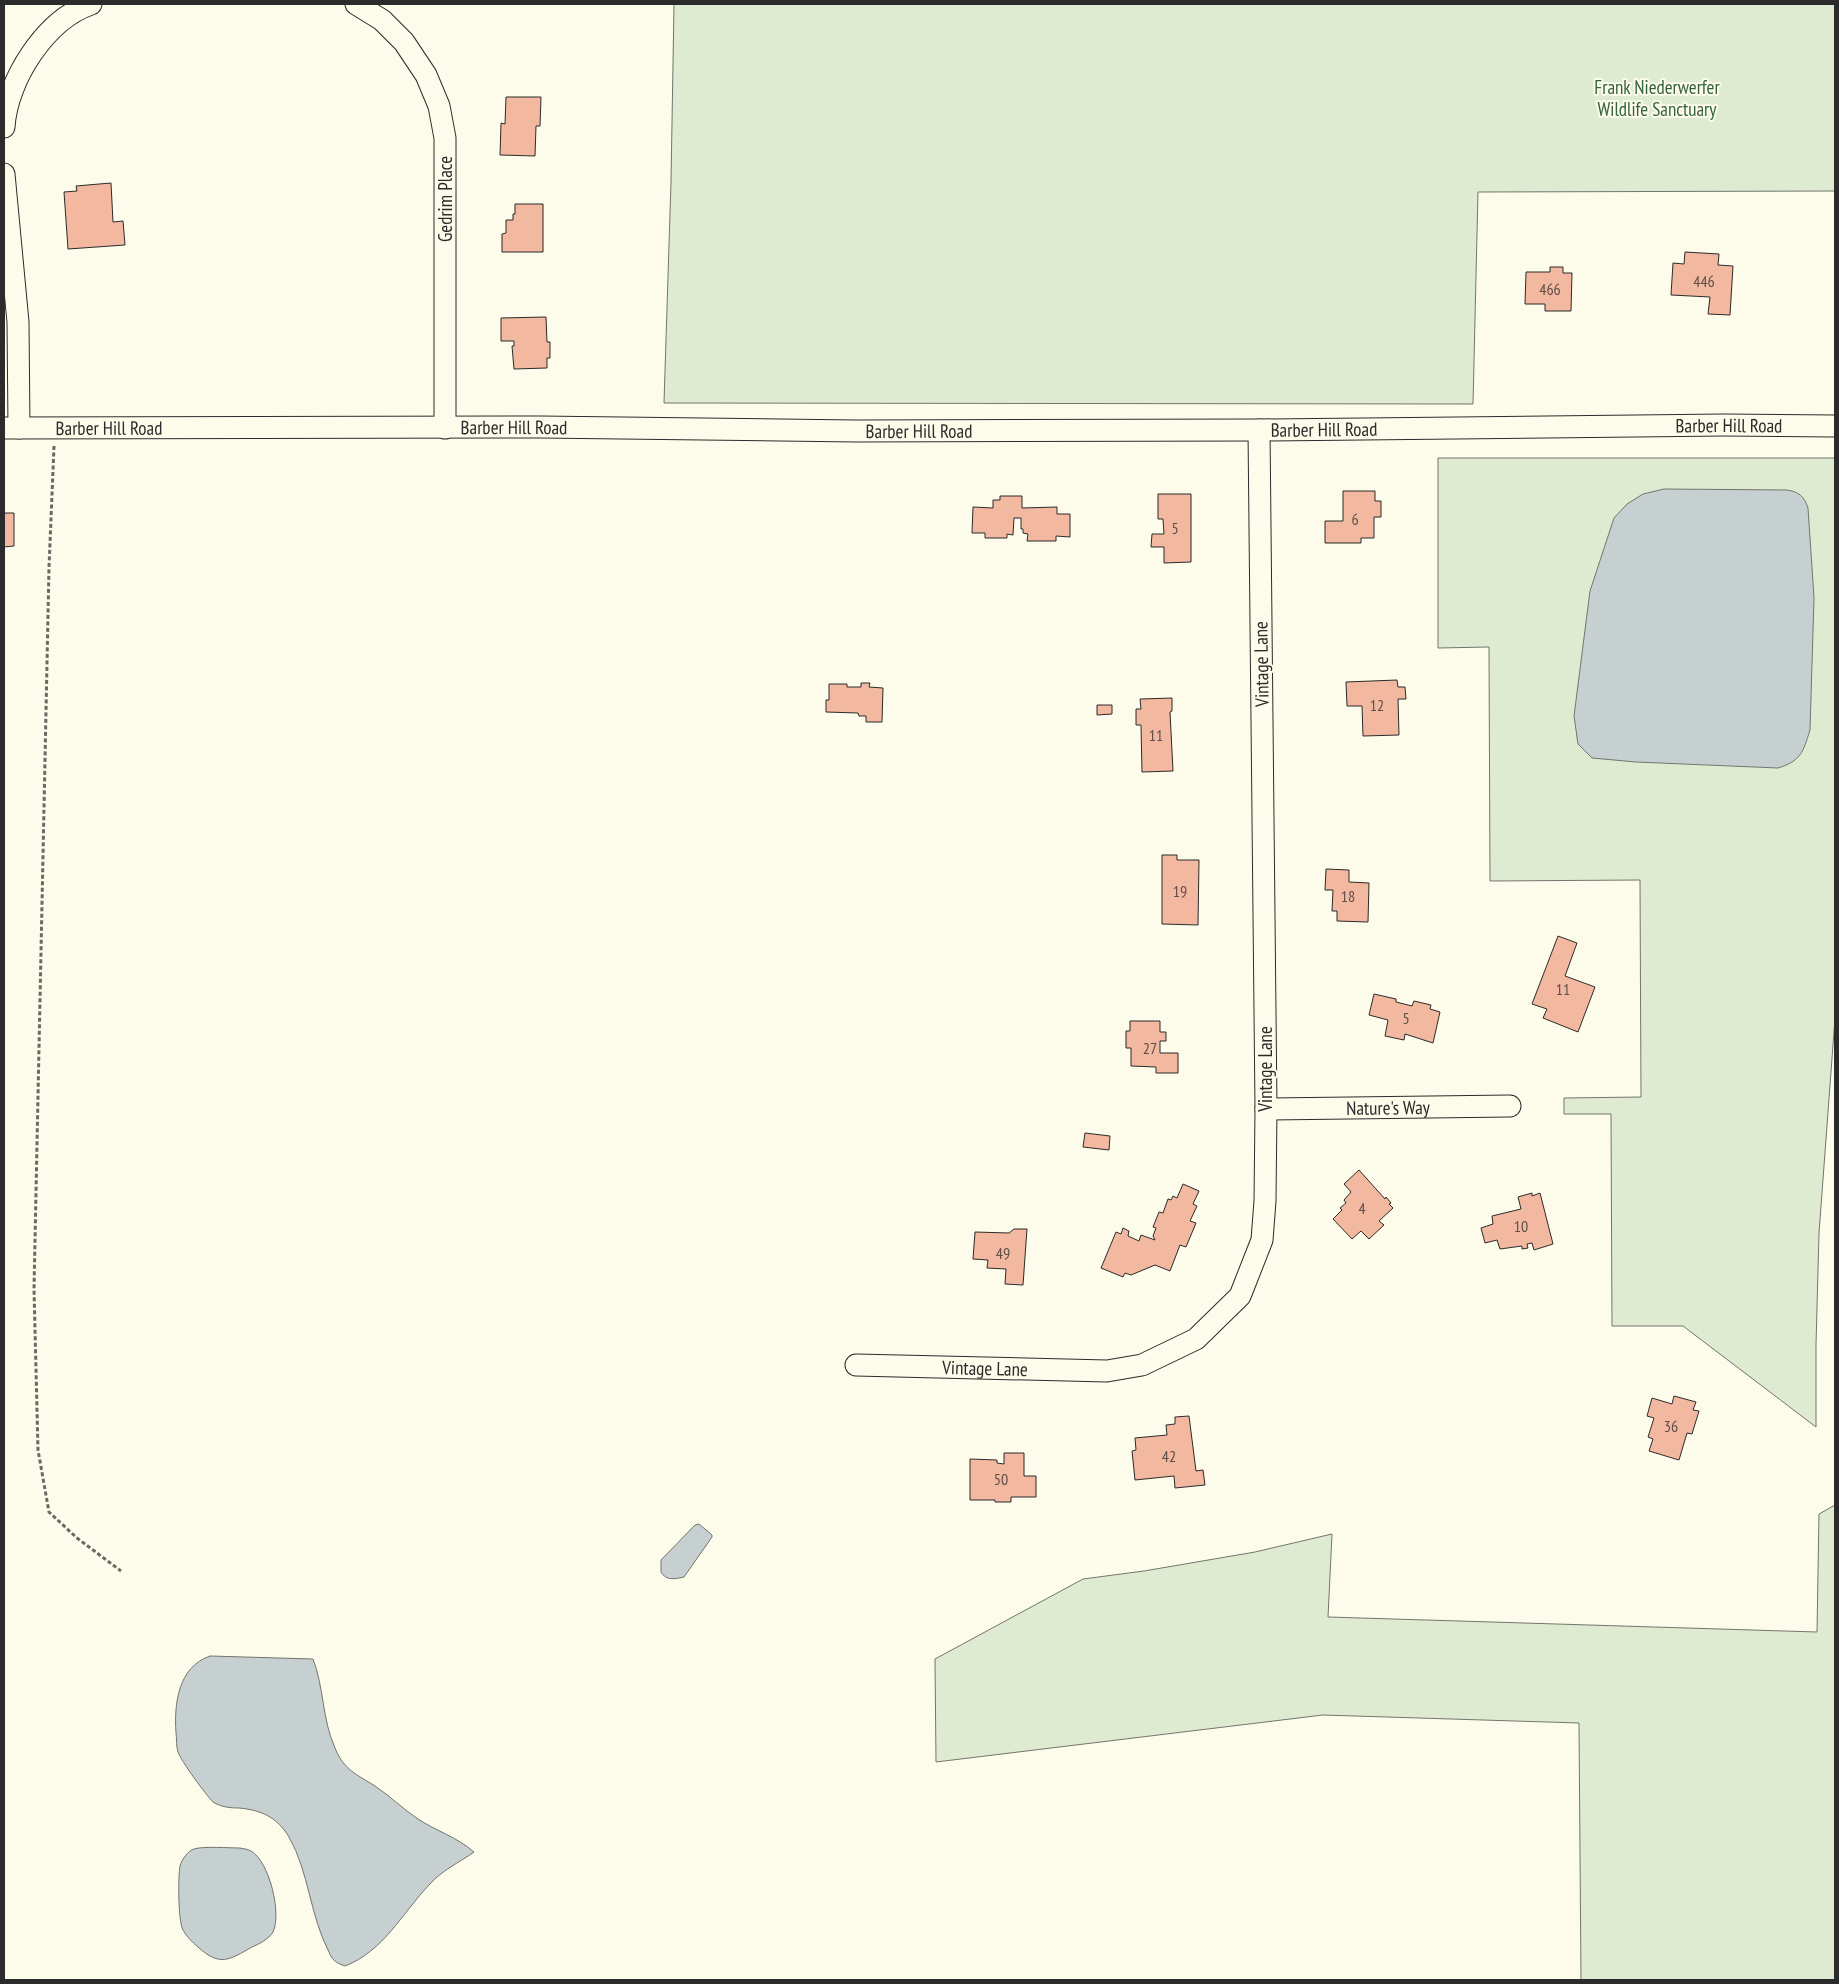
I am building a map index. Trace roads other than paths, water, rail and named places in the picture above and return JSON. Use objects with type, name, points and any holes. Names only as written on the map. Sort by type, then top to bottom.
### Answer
[{"type":"street","points":[[4,127],[5,114],[21,68],[52,29],[82,7],[91,4]]},
{"type":"street","name":"Gedrim Place","points":[[356,4],[382,20],[404,42],[426,74],[439,106],[445,138],[445,428]]},
{"type":"street","points":[[4,174],[18,322],[11,428]]},
{"type":"street","name":"Barber Hill Road","points":[[11,428],[1259,430],[1724,425],[1835,426]]},
{"type":"street","name":"Vintage Lane","points":[[856,1365],[1107,1371],[1142,1365],[1196,1339],[1240,1296],[1262,1240],[1265,1201],[1266,1109],[1259,430]]},
{"type":"street","name":"Nature's Way","points":[[1266,1109],[1510,1106]]},
{"type":"park label","name":"Frank Niederwerfer Wildlife Sanctuary","points":[[1657,98]]}]
